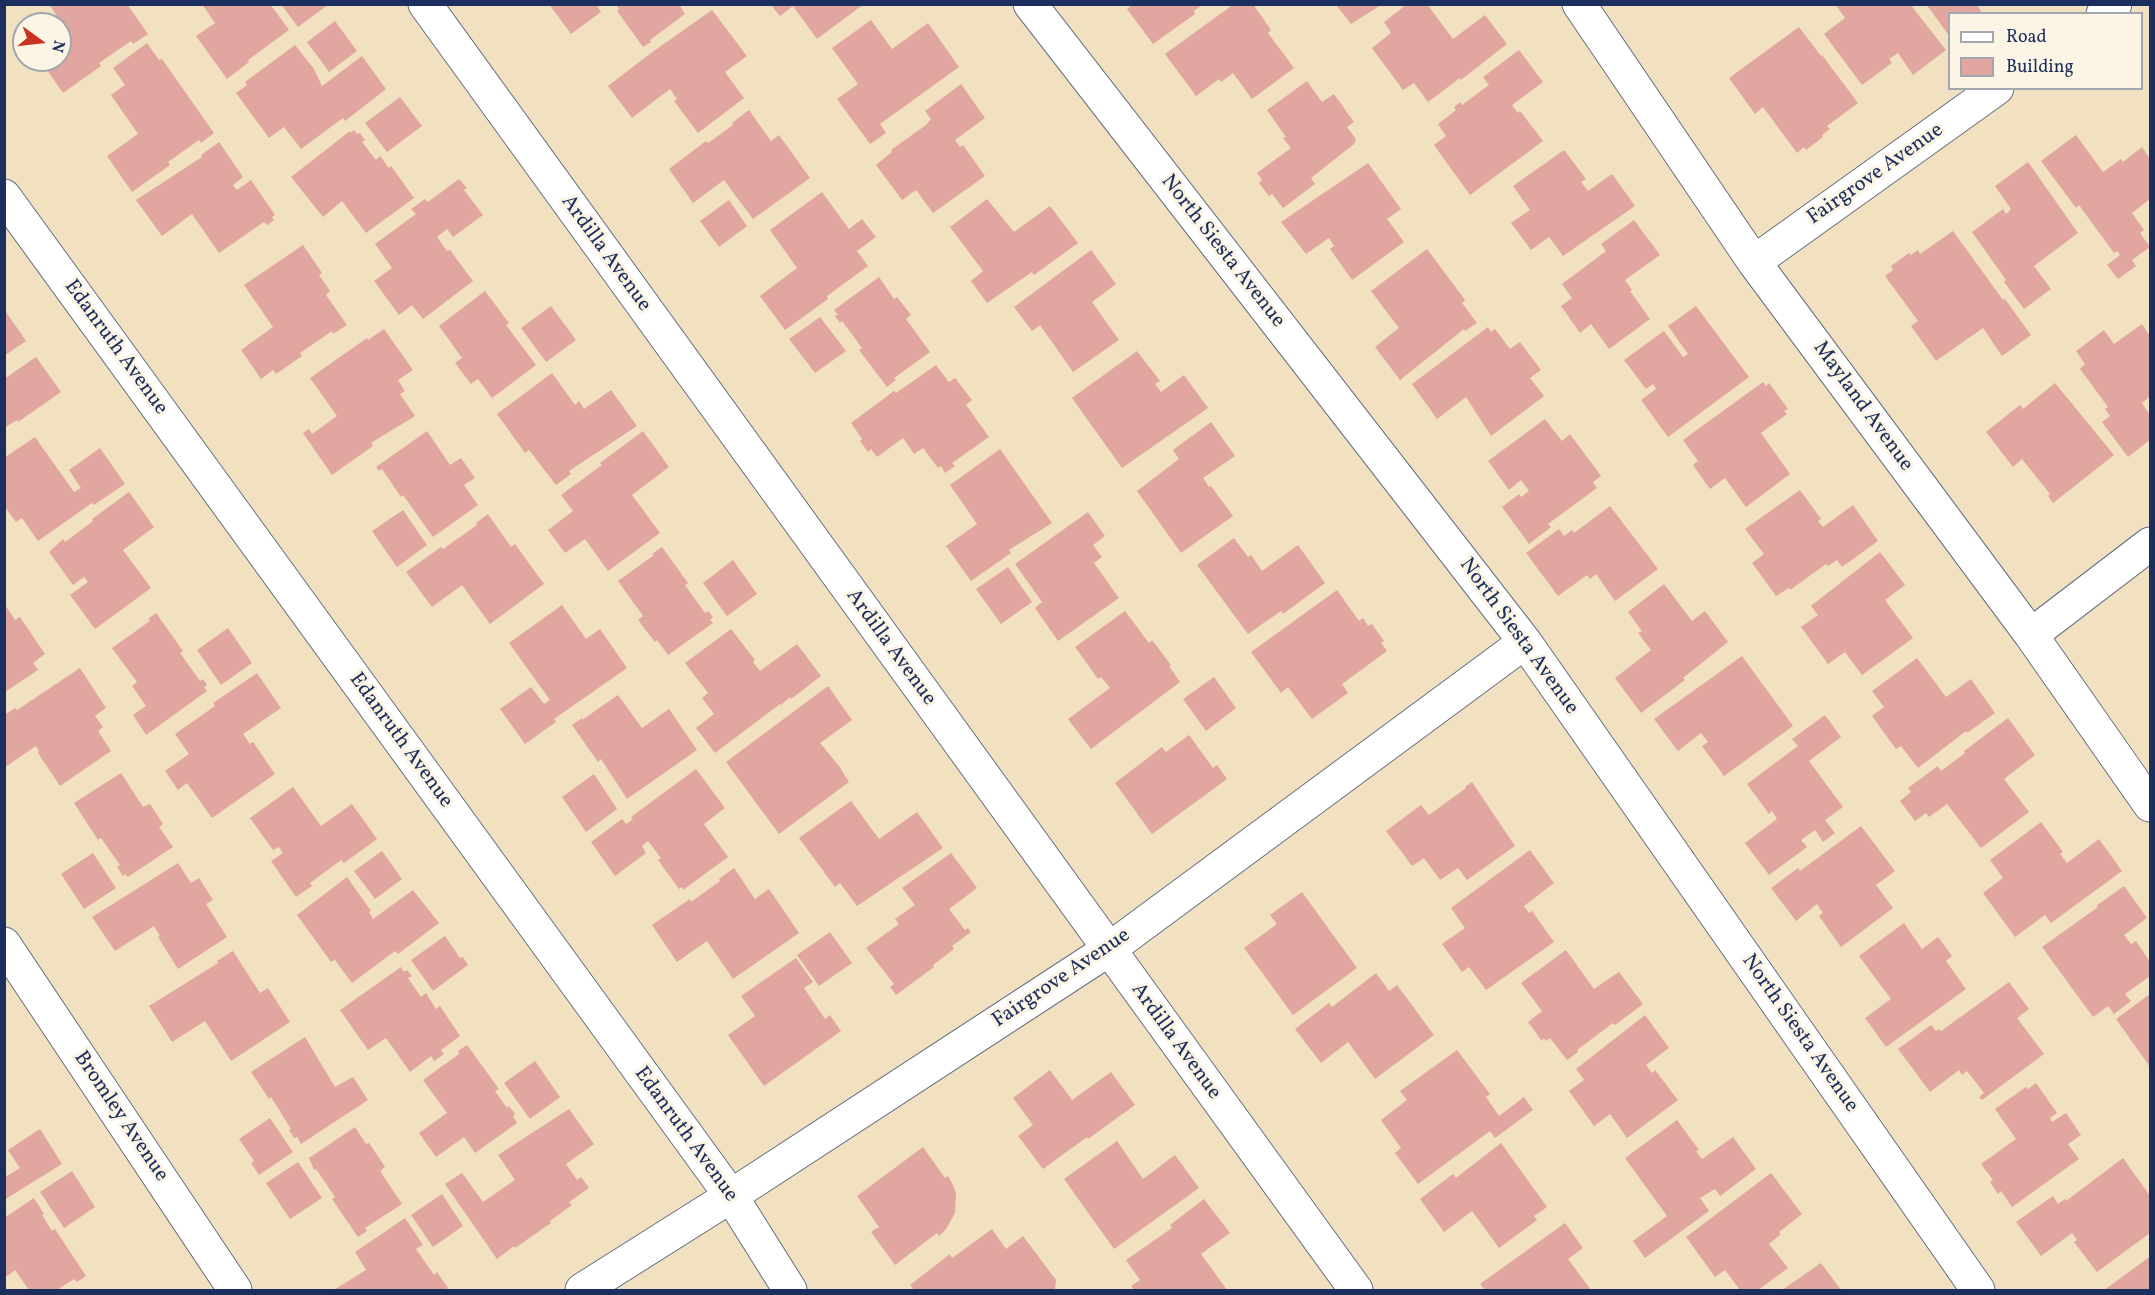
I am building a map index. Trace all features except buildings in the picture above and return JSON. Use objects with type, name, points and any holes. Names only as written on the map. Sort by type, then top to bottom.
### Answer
[{"type":"street","name":"Ardilla Avenue","points":[[424,4],[1356,1290]]},
{"type":"street","name":"North Siesta Avenue","points":[[1030,4],[1525,642],[1978,1290]]},
{"type":"street","name":"Mayland Avenue","points":[[1579,4],[1755,262],[2031,635],[2151,805]]},
{"type":"street","name":"Fairgrove Avenue","points":[[1755,262],[1994,90]]},
{"type":"street","name":"Edanruth Avenue","points":[[4,196],[731,1196],[790,1290]]},
{"type":"street","points":[[2031,635],[2151,544]]},
{"type":"street","name":"Fairgrove Avenue","points":[[582,1290],[731,1196],[1108,950],[1525,642]]},
{"type":"street","name":"Bromley Avenue","points":[[4,944],[236,1290]]}]
